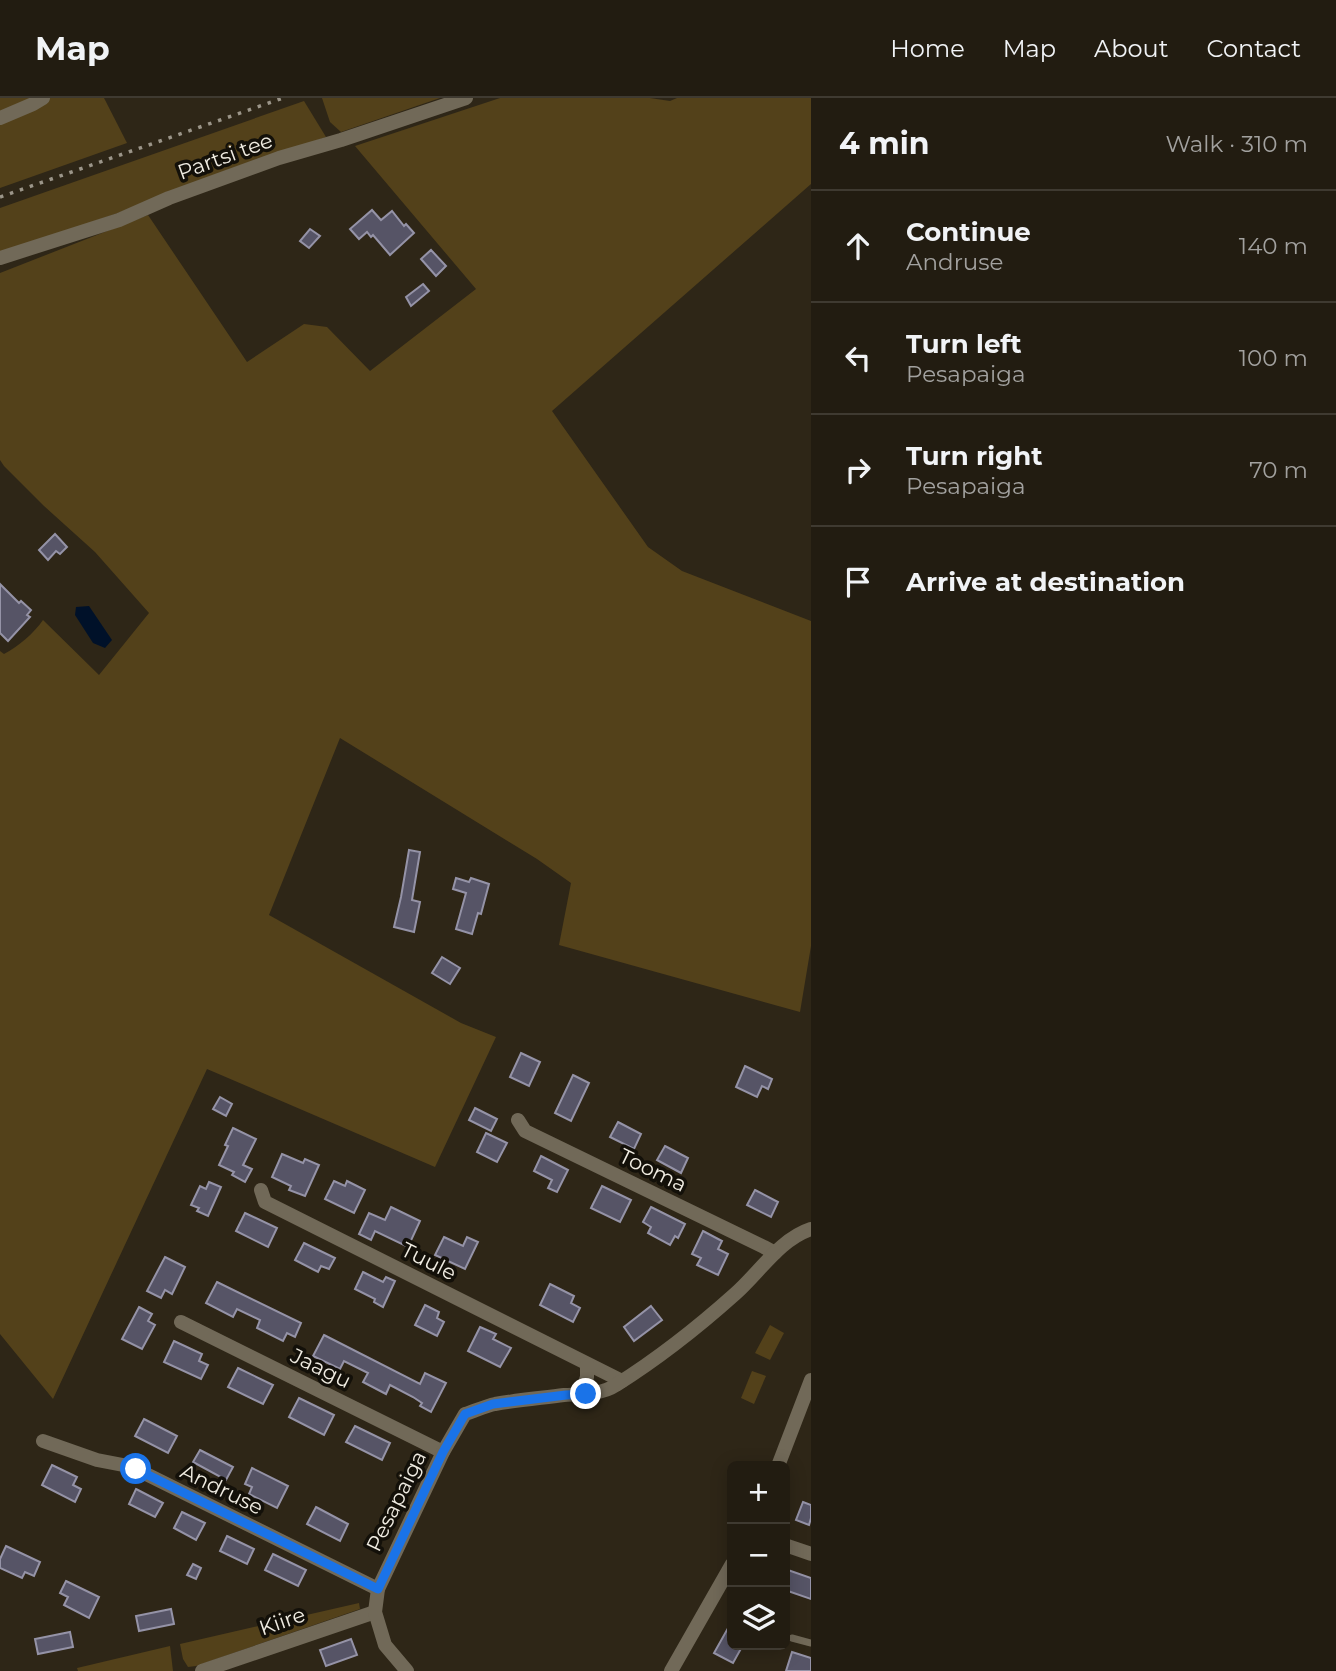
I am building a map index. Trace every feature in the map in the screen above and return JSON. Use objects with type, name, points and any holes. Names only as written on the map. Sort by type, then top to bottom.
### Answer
[{"type":"street","points":[[0,118],[43,98]]},
{"type":"street","name":"Partsi tee","points":[[0,258],[119,220],[169,198],[279,158],[466,98]]},
{"type":"street","name":"Tooma","points":[[518,1120],[525,1131],[775,1253]]},
{"type":"street","name":"Tuule","points":[[261,1190],[265,1202],[622,1381]]},
{"type":"street","name":"Pesapaiga","points":[[407,1671],[385,1645],[375,1612],[378,1589],[443,1452],[465,1414],[493,1404],[581,1395],[614,1387],[706,1320],[775,1253],[800,1232],[811,1229]]},
{"type":"street","name":"Jaagu","points":[[181,1322],[443,1452]]},
{"type":"street","points":[[581,1395],[587,1377],[587,1364]]},
{"type":"street","points":[[780,1461],[808,1399],[811,1380]]},
{"type":"street","name":"Andruse","points":[[43,1441],[97,1460],[136,1469],[378,1589]]},
{"type":"street","points":[[790,1547],[811,1554]]},
{"type":"street","points":[[671,1671],[727,1573]]},
{"type":"street","name":"Kiire","points":[[202,1671],[375,1612]]},
{"type":"lane","points":[[792,1638],[811,1643]]},
{"type":"shaded area","points":[[0,98],[104,98],[127,143],[0,188]]},
{"type":"shaded area","points":[[322,98],[440,98],[341,132],[330,122]]},
{"type":"shaded area","points":[[500,98],[650,98],[670,101],[677,98],[811,98],[811,184],[552,411],[648,547],[682,571],[811,621],[811,946],[800,1012],[559,945],[571,883],[537,859],[340,738],[269,915],[461,1023],[496,1037],[435,1167],[207,1069],[53,1399],[0,1334],[0,651],[4,654],[15,648],[43,620],[99,675],[149,613],[95,552],[44,506],[0,460],[0,273],[148,215],[247,362],[304,324],[327,327],[370,371],[476,289],[355,146]]},
{"type":"shaded area","points":[[304,101],[326,137],[0,254],[0,208]]},
{"type":"shaded area","points":[[770,1325],[784,1333],[770,1360],[755,1353]]},
{"type":"shaded area","points":[[752,1371],[766,1376],[754,1404],[741,1398]]},
{"type":"shaded area","points":[[359,1603],[360,1609],[196,1666],[188,1667],[183,1659],[180,1644]]},
{"type":"shaded area","points":[[170,1646],[173,1671],[78,1671],[77,1668]]},
{"type":"water","points":[[89,606],[112,640],[105,648],[93,643],[75,615],[76,607]]},
{"type":"building","points":[[372,210],[381,220],[392,211],[404,226],[406,224],[414,233],[390,255],[373,235],[371,237],[367,232],[359,239],[350,229]]},
{"type":"building","points":[[310,229],[320,236],[309,248],[300,241]]},
{"type":"building","points":[[431,250],[446,266],[436,276],[421,259]]},
{"type":"building","points":[[423,284],[429,291],[411,306],[406,297]]},
{"type":"building","points":[[55,534],[67,547],[60,554],[56,551],[48,560],[39,550]]},
{"type":"building","points":[[0,584],[19,603],[21,601],[31,610],[27,615],[30,617],[8,641],[0,633]]},
{"type":"building","points":[[409,850],[420,852],[412,900],[420,902],[414,932],[394,927]]},
{"type":"building","points":[[456,878],[469,882],[471,878],[489,884],[472,934],[456,929],[466,893],[453,889]]},
{"type":"building","points":[[442,957],[460,968],[450,984],[432,973]]},
{"type":"building","points":[[521,1053],[540,1062],[529,1086],[510,1077]]},
{"type":"building","points":[[745,1066],[772,1079],[768,1089],[762,1086],[757,1097],[736,1087]]},
{"type":"building","points":[[573,1075],[589,1083],[571,1121],[555,1113]]},
{"type":"building","points":[[220,1097],[232,1104],[226,1116],[213,1109]]},
{"type":"building","points":[[475,1108],[497,1119],[491,1131],[469,1120]]},
{"type":"building","points":[[618,1122],[641,1134],[634,1149],[610,1137]]},
{"type":"building","points":[[233,1128],[256,1139],[243,1165],[252,1169],[245,1182],[232,1175],[234,1172],[219,1165]]},
{"type":"building","points":[[486,1133],[507,1143],[497,1162],[477,1152]]},
{"type":"building","points":[[665,1146],[688,1158],[681,1173],[657,1160]]},
{"type":"building","points":[[282,1154],[303,1163],[305,1159],[319,1165],[305,1196],[289,1190],[291,1186],[272,1177]]},
{"type":"building","points":[[541,1156],[568,1170],[557,1192],[548,1188],[552,1180],[534,1171]]},
{"type":"building","points":[[334,1181],[345,1186],[347,1181],[365,1190],[354,1213],[325,1199]]},
{"type":"building","points":[[209,1182],[221,1187],[208,1216],[191,1205],[200,1186],[206,1189]]},
{"type":"building","points":[[602,1186],[631,1200],[620,1222],[591,1208]]},
{"type":"building","points":[[755,1190],[778,1202],[771,1217],[747,1205]]},
{"type":"building","points":[[391,1207],[420,1221],[408,1247],[375,1231],[371,1240],[359,1234],[369,1213],[385,1220]]},
{"type":"building","points":[[651,1207],[685,1224],[678,1238],[675,1236],[670,1245],[648,1233],[651,1227],[643,1222]]},
{"type":"building","points":[[245,1213],[277,1228],[268,1247],[236,1231]]},
{"type":"building","points":[[703,1231],[722,1241],[718,1249],[728,1254],[718,1275],[697,1265],[701,1258],[692,1254]]},
{"type":"building","points":[[444,1237],[463,1246],[467,1237],[478,1242],[465,1269],[435,1255]]},
{"type":"building","points":[[304,1243],[335,1258],[329,1269],[321,1266],[318,1272],[295,1260]]},
{"type":"building","points":[[165,1257],[185,1267],[172,1294],[165,1290],[161,1298],[147,1291]]},
{"type":"building","points":[[363,1272],[383,1282],[386,1277],[395,1281],[383,1307],[374,1302],[375,1299],[355,1289]]},
{"type":"building","points":[[217,1282],[301,1323],[295,1337],[287,1333],[283,1341],[257,1328],[260,1320],[237,1309],[233,1317],[206,1303]]},
{"type":"building","points":[[550,1284],[574,1296],[571,1303],[580,1308],[573,1322],[540,1305]]},
{"type":"building","points":[[425,1305],[439,1312],[437,1318],[444,1322],[437,1336],[415,1325]]},
{"type":"building","points":[[651,1306],[662,1320],[634,1341],[624,1327]]},
{"type":"building","points":[[139,1307],[152,1314],[148,1321],[155,1325],[142,1349],[122,1339]]},
{"type":"building","points":[[480,1327],[496,1334],[493,1339],[511,1348],[500,1367],[468,1351]]},
{"type":"building","points":[[324,1335],[420,1384],[425,1373],[446,1383],[431,1412],[420,1406],[422,1403],[413,1397],[390,1385],[386,1394],[363,1382],[368,1373],[344,1361],[340,1369],[313,1356]]},
{"type":"building","points":[[174,1341],[202,1354],[199,1361],[208,1365],[201,1379],[164,1362]]},
{"type":"building","points":[[238,1368],[273,1385],[263,1404],[228,1387]]},
{"type":"building","points":[[299,1398],[334,1415],[324,1435],[289,1417]]},
{"type":"building","points":[[144,1419],[177,1436],[168,1453],[135,1436]]},
{"type":"building","points":[[355,1426],[390,1443],[382,1460],[346,1442]]},
{"type":"building","points":[[200,1450],[233,1467],[226,1480],[193,1462]]},
{"type":"building","points":[[52,1465],[77,1477],[73,1485],[81,1489],[75,1502],[42,1485]]},
{"type":"building","points":[[252,1468],[288,1486],[277,1508],[249,1494],[252,1487],[245,1484]]},
{"type":"building","points":[[136,1489],[163,1503],[155,1517],[129,1504]]},
{"type":"building","points":[[803,1502],[811,1505],[809,1525],[796,1520]]},
{"type":"building","points":[[316,1507],[348,1524],[340,1541],[307,1524]]},
{"type":"building","points":[[182,1512],[205,1523],[196,1540],[174,1528]]},
{"type":"building","points":[[227,1536],[254,1549],[247,1564],[220,1551]]},
{"type":"building","points":[[6,1546],[40,1562],[34,1576],[25,1572],[22,1578],[0,1568],[0,1559]]},
{"type":"building","points":[[273,1554],[306,1570],[298,1586],[265,1570]]},
{"type":"building","points":[[193,1564],[201,1568],[196,1579],[187,1575]]},
{"type":"building","points":[[790,1571],[811,1578],[811,1599],[790,1592]]},
{"type":"building","points":[[66,1581],[99,1597],[89,1618],[64,1605],[68,1597],[60,1593]]},
{"type":"building","points":[[171,1609],[174,1624],[139,1631],[136,1616]]},
{"type":"building","points":[[727,1630],[727,1650],[740,1650],[733,1663],[714,1653]]},
{"type":"building","points":[[70,1632],[73,1647],[38,1654],[35,1639]]},
{"type":"building","points":[[351,1639],[357,1655],[326,1666],[320,1650]]},
{"type":"building","points":[[792,1652],[811,1658],[811,1671],[786,1671]]},
{"type":"railway","points":[[0,197],[283,98]]},
{"type":"route","points":[[136,1469],[378,1589],[443,1452],[465,1414],[493,1404],[586,1394]]}]
